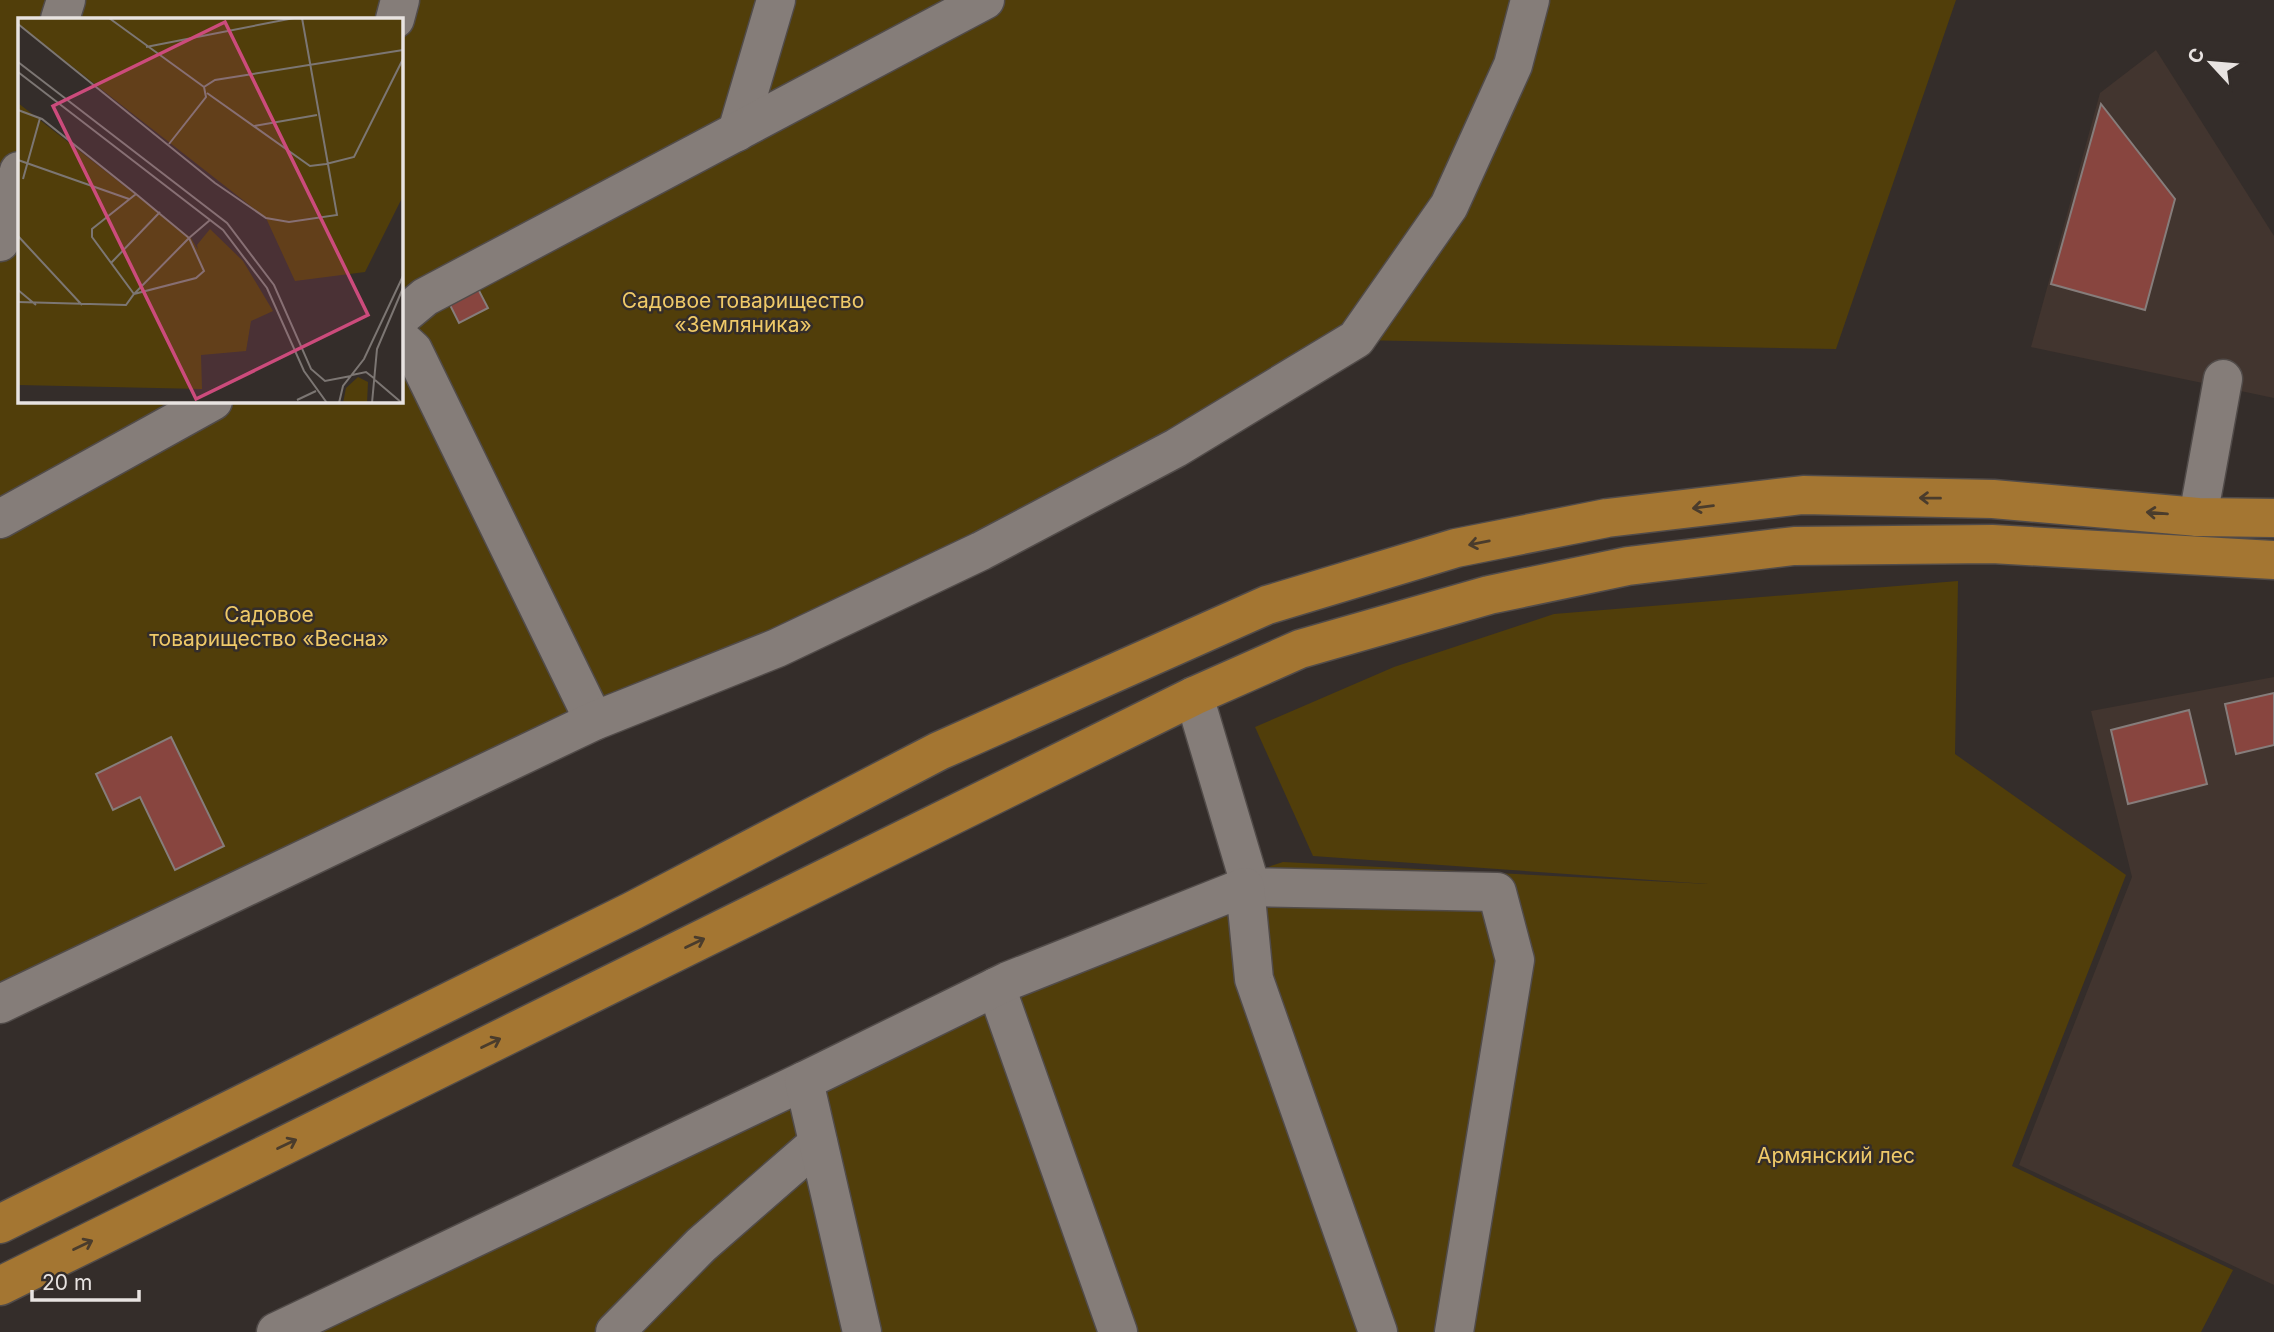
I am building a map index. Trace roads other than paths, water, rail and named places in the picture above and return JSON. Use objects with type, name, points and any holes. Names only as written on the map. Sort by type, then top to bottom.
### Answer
[{"type":"main road","points":[[0,1224],[632,911],[939,751],[1267,605],[1470,545],[1607,518],[1803,495],[1993,499],[2198,517],[2274,518]]},
{"type":"main road","points":[[0,1286],[1194,696],[1300,649],[1489,595],[1628,566],[1794,546],[1953,545],[2274,560]]},
{"type":"lane","points":[[60,18],[66,0]]},
{"type":"lane","points":[[395,18],[400,0]]},
{"type":"lane","points":[[737,132],[776,0]]},
{"type":"lane","points":[[402,316],[425,297],[985,0]]},
{"type":"lane","points":[[0,1004],[594,721],[777,648],[981,551],[1176,448],[1356,340],[1449,206],[1513,65],[1530,0]]},
{"type":"lane","points":[[0,242],[18,175]]},
{"type":"lane","points":[[402,340],[413,350],[594,721]]},
{"type":"lane","points":[[2198,517],[2223,379]]},
{"type":"lane","points":[[0,519],[211,402]]},
{"type":"lane","points":[[1194,696],[1247,874],[1245,887],[1254,979],[1378,1332]]},
{"type":"lane","points":[[276,1332],[996,987],[1245,887],[1497,892],[1515,960],[1454,1332]]},
{"type":"lane","points":[[996,987],[1118,1332]]},
{"type":"lane","points":[[804,1081],[862,1332]]},
{"type":"lane","points":[[615,1332],[701,1245],[818,1143]]},
{"type":"park label","name":"Садовое товарищество «Земляника»","points":[[743,313]]},
{"type":"park label","name":"Садовое товарищество «Весна»","points":[[269,627]]},
{"type":"park label","name":"Армянский лес","points":[[1836,1156]]}]
